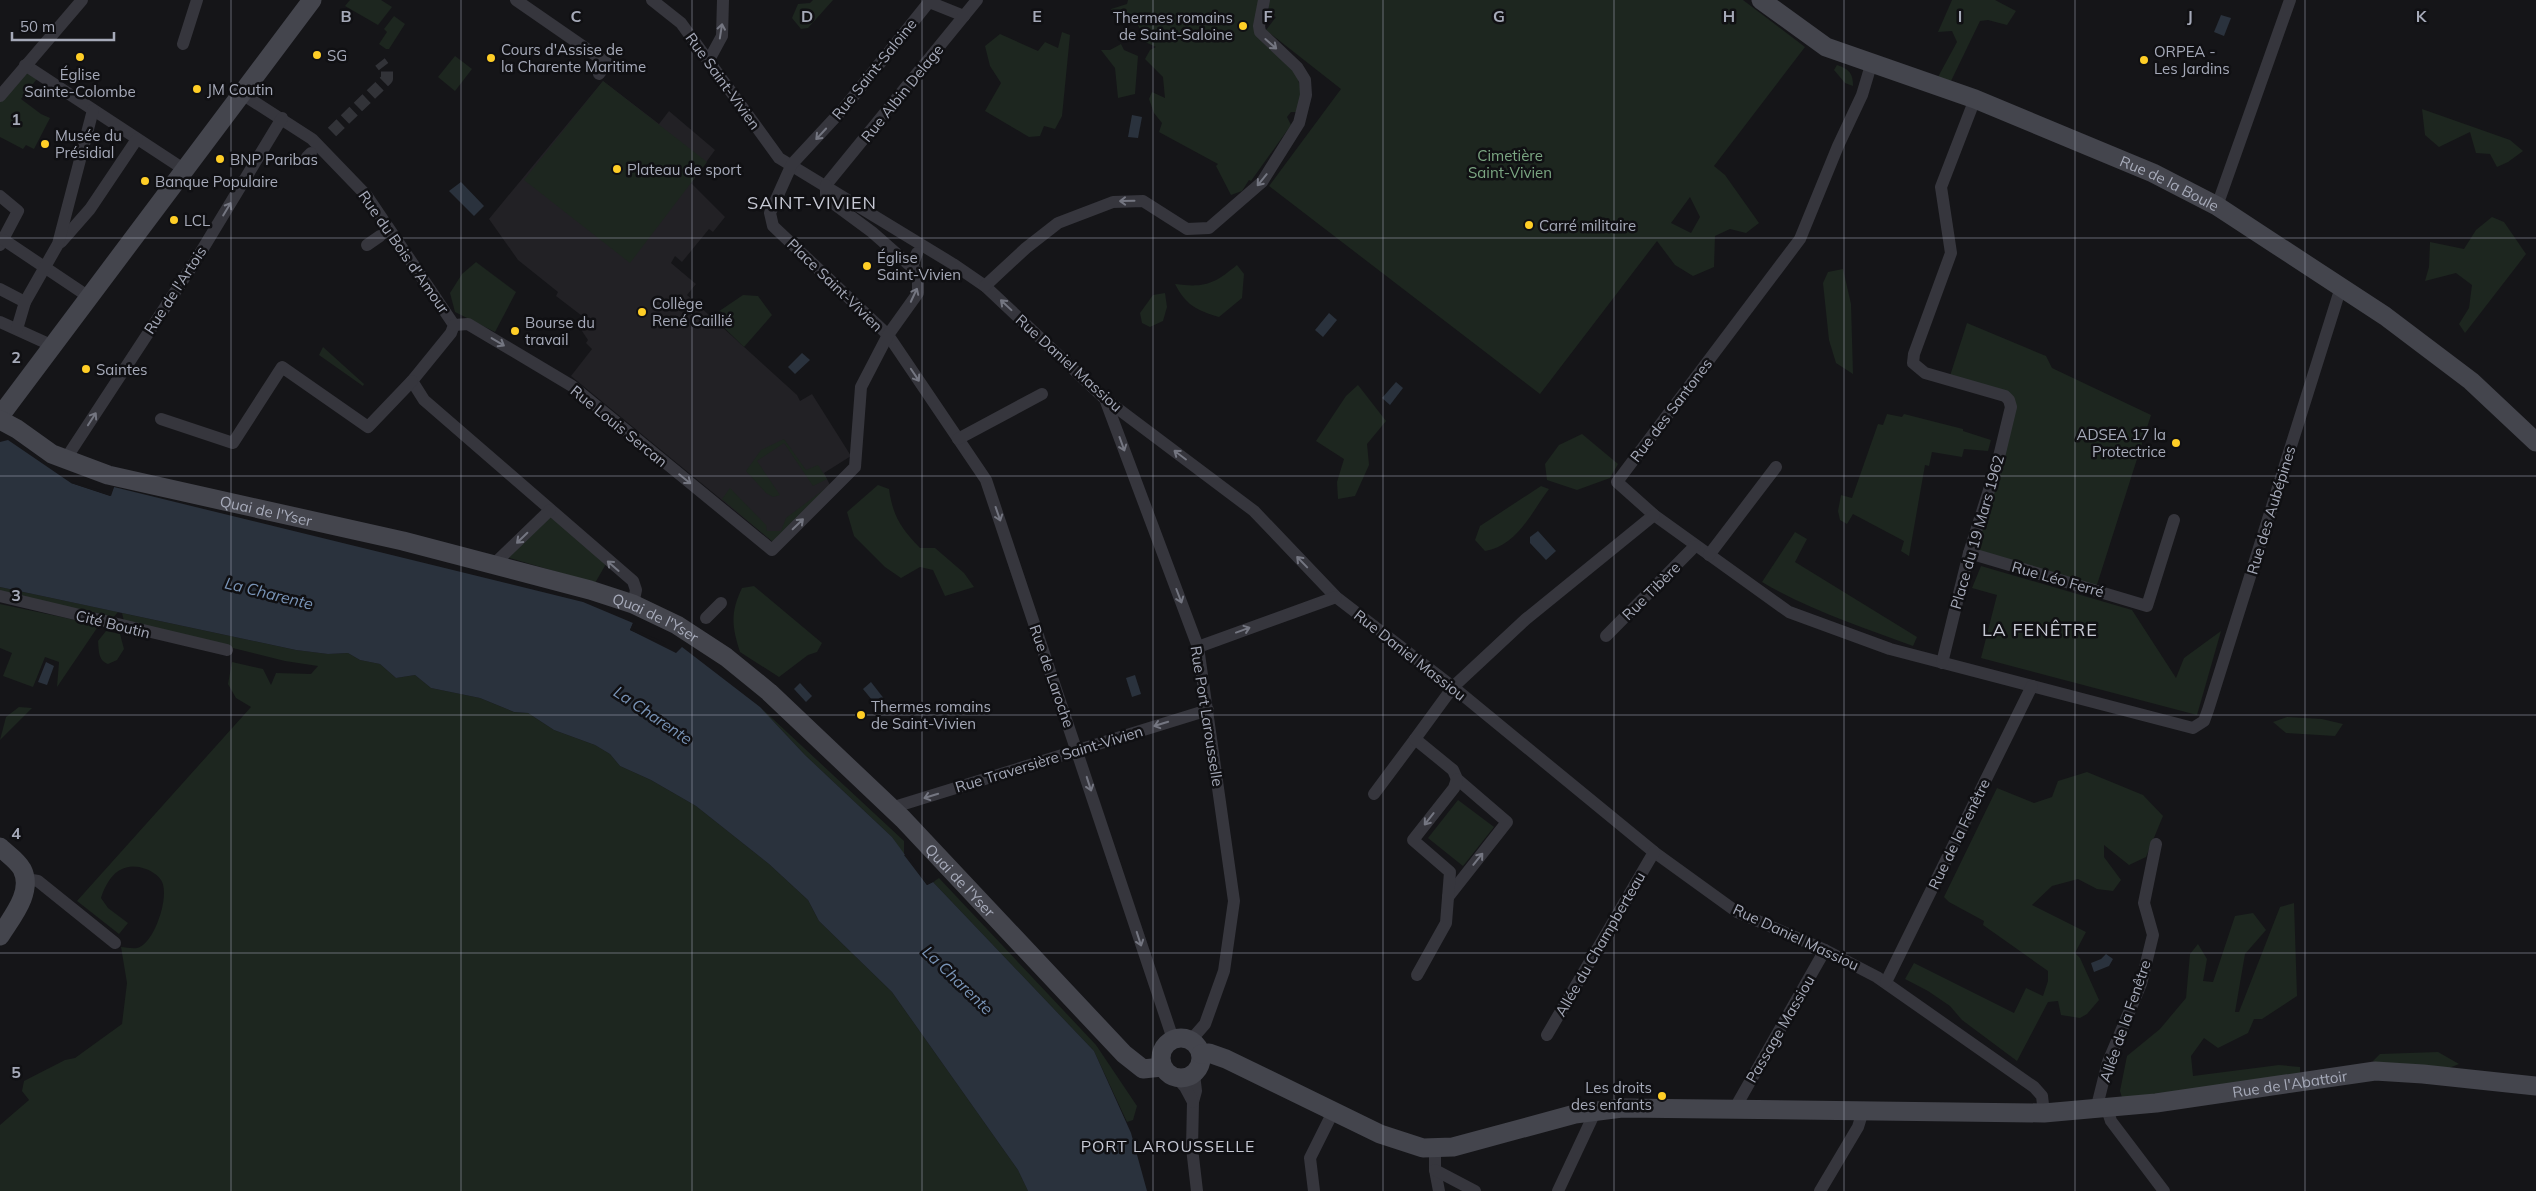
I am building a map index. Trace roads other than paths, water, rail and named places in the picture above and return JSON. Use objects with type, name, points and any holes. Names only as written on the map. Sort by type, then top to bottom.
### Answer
[{"type":"street","points":[[0,96],[82,0]]},
{"type":"street","points":[[183,44],[197,0]]},
{"type":"street","points":[[516,0],[607,63],[599,74]]},
{"type":"street","name":"Rue Saint-Vivien","points":[[652,0],[681,23],[779,158],[792,164]]},
{"type":"street","points":[[709,60],[722,36],[722,0]]},
{"type":"street","name":"Rue Albin Delage","points":[[826,185],[977,0]]},
{"type":"street","points":[[985,286],[1026,248],[1058,223],[1095,209],[1114,202],[1143,201],[1187,229],[1210,228],[1262,182],[1299,124],[1306,95],[1305,80],[1297,67],[1260,32],[1259,26],[1264,0]]},
{"type":"street","name":"Rue de la Boule","points":[[1761,0],[1818,42],[1872,64],[1975,99],[2153,173],[2217,206],[2385,316],[2470,381],[2536,442]]},
{"type":"street","points":[[2217,206],[2290,0]]},
{"type":"street","points":[[0,416],[242,94],[306,2]]},
{"type":"street","name":"Rue Saint-Saloine","points":[[792,164],[844,108],[930,2],[964,16]]},
{"type":"street","name":"Rue des Santones","points":[[1654,514],[1617,482],[1800,239],[1838,146],[1862,96],[1872,64]]},
{"type":"street","points":[[25,65],[185,170]]},
{"type":"street","name":"Rue du Bois d'Amour","points":[[161,419],[232,443],[282,367],[368,427],[412,381],[451,333],[454,325],[386,232],[367,196],[282,118],[242,94]]},
{"type":"street","name":"Place du 19 Mars 1962","points":[[1942,663],[1969,553],[1997,465],[2011,407],[2009,400],[1997,393],[1925,373],[1913,363],[1914,354],[1951,253],[1941,187],[1975,99]]},
{"type":"street","points":[[58,244],[92,110]]},
{"type":"street","name":"Rue de l'Artois","points":[[65,460],[196,260],[282,118]]},
{"type":"street","points":[[17,329],[25,302],[58,244],[90,210],[137,139]]},
{"type":"street","name":"Rue Daniel Massiou","points":[[792,164],[985,286],[1105,399],[1254,511],[1336,597],[1453,687],[1654,852],[1737,912],[1825,950],[1886,982],[2034,1087],[2042,1096],[2044,1113]]},
{"type":"street","name":"Place Saint-Vivien","points":[[792,164],[770,213],[773,226],[888,335],[918,293],[918,281],[915,270],[912,267]]},
{"type":"street","points":[[826,185],[826,194],[830,201],[872,232],[912,267],[917,253]]},
{"type":"street","points":[[0,196],[18,211],[2,243],[45,266],[89,298]]},
{"type":"street","points":[[367,245],[386,232]]},
{"type":"street","name":"Rue des Aubépines","points":[[2032,686],[2193,728],[2204,721],[2341,288]]},
{"type":"street","points":[[0,289],[25,302]]},
{"type":"street","points":[[0,322],[53,346]]},
{"type":"street","name":"Rue Louis Sercan","points":[[454,325],[468,324],[572,386],[772,550],[855,467],[861,387],[888,335]]},
{"type":"street","name":"Rue de Laroche","points":[[888,335],[986,480],[1078,750],[1188,1044]]},
{"type":"street","points":[[412,381],[424,400],[633,581],[636,590],[633,604]]},
{"type":"street","points":[[958,439],[1042,394]]},
{"type":"street","name":"Rue Port Larousselle","points":[[1105,399],[1198,647],[1234,902],[1224,971],[1205,1024],[1188,1044]]},
{"type":"street","name":"Quai de l'Yser","points":[[0,420],[65,460],[127,481],[403,540],[590,590],[700,625],[726,657],[769,692],[891,808],[1124,1054],[1142,1069],[1178,1073]]},
{"type":"street","points":[[1709,555],[1776,467]]},
{"type":"street","points":[[493,565],[550,510]]},
{"type":"street","points":[[1374,794],[1453,687],[1526,618],[1654,514],[1695,546],[1789,612],[1859,640],[2032,686]]},
{"type":"street","name":"Rue Léo Ferré","points":[[1969,553],[2147,606],[2174,520]]},
{"type":"street","name":"Rue Tibère","points":[[1606,636],[1695,546]]},
{"type":"street","name":"Cité Boutin","points":[[0,596],[227,650]]},
{"type":"street","points":[[1198,647],[1336,597]]},
{"type":"street","points":[[700,625],[721,603]]},
{"type":"street","name":"Rue de la Fenêtre","points":[[1886,982],[2032,686]]},
{"type":"street","name":"Rue Traversière Saint-Vivien","points":[[891,808],[1208,710]]},
{"type":"street","points":[[1415,739],[1453,770],[1456,779],[1454,788],[1413,840],[1450,872],[1446,923],[1416,975]]},
{"type":"street","points":[[1448,897],[1507,822],[1456,779]]},
{"type":"street","name":"Allée de la Fenêtre","points":[[2102,1109],[2108,1062],[2141,984],[2153,935],[2144,903],[2156,844]]},
{"type":"street","points":[[0,847],[18,863],[26,879],[20,905],[0,936]]},
{"type":"street","name":"Allée du Champberteau","points":[[1547,1035],[1654,852]]},
{"type":"street","points":[[26,879],[38,881],[115,943]]},
{"type":"street","name":"Passage Massiou","points":[[1735,1108],[1825,950]]},
{"type":"street","points":[[1178,1073],[1200,1065],[1188,1044],[1163,1047],[1161,1054],[1178,1073],[1193,1102],[1192,1148],[1197,1191]]},
{"type":"street","name":"Rue de l'Abattoir","points":[[1188,1044],[1216,1054],[1400,1142],[1436,1149],[1465,1145],[1596,1110],[1651,1107],[2044,1113],[2102,1109],[2375,1071],[2536,1086]]},
{"type":"street","points":[[2102,1109],[2164,1191]]},
{"type":"street","points":[[1558,1191],[1596,1110]]},
{"type":"street","points":[[1820,1191],[1851,1140],[1863,1111]]},
{"type":"street","points":[[1314,1191],[1310,1158],[1334,1112]]},
{"type":"street","points":[[1436,1149],[1435,1170],[1439,1191]]},
{"type":"street","points":[[1435,1170],[1475,1191]]},
{"type":"water","points":[[2221,15],[2231,18],[2224,36],[2214,32]]},
{"type":"water","points":[[1132,115],[1142,117],[1138,138],[1128,137]]},
{"type":"water","points":[[461,182],[484,206],[474,216],[449,191]]},
{"type":"water","points":[[1329,313],[1337,320],[1323,337],[1315,330]]},
{"type":"water","points":[[802,353],[810,360],[795,374],[788,367]]},
{"type":"water","points":[[1396,382],[1403,388],[1390,405],[1382,398]]},
{"type":"water","name":"La Charente","points":[[8,440],[71,483],[110,496],[114,487],[583,602],[633,623],[630,630],[676,653],[682,647],[760,707],[805,755],[892,837],[927,885],[933,882],[1094,1051],[1131,1133],[1147,1191],[1028,1191],[1018,1170],[892,992],[819,921],[808,900],[769,864],[696,806],[651,780],[620,766],[610,754],[595,745],[554,730],[528,713],[514,712],[480,698],[431,688],[415,675],[396,678],[380,664],[360,660],[348,653],[328,654],[296,650],[0,587],[0,442]]},
{"type":"water","points":[[1538,531],[1556,551],[1546,560],[1530,543],[1530,537]]},
{"type":"water","points":[[46,662],[54,666],[47,685],[38,682]]},
{"type":"water","points":[[1135,675],[1141,694],[1132,697],[1126,678]]},
{"type":"water","points":[[871,682],[885,700],[877,706],[863,689]]},
{"type":"water","points":[[800,683],[812,696],[806,702],[794,689]]},
{"type":"water","points":[[2106,954],[2113,959],[2109,966],[2094,972],[2091,963],[2101,959]]},
{"type":"tunnel","points":[[332,132],[387,79],[387,71],[380,62]]},
{"type":"place","name":"Thermes romains de Saint-Saloine","points":[[1243,26]]},
{"type":"place","name":"SG","points":[[317,55]]},
{"type":"place","name":"Église Sainte-Colombe","points":[[80,57]]},
{"type":"place","name":"Cours d'Assise de la Charente Maritime","points":[[491,58]]},
{"type":"place","name":"ORPEA - Les Jardins","points":[[2144,60]]},
{"type":"place","name":"JM Coutin","points":[[197,89]]},
{"type":"place","name":"Musée du Présidial","points":[[45,144]]},
{"type":"place","name":"BNP Paribas","points":[[220,159]]},
{"type":"place","name":"Plateau de sport","points":[[617,169]]},
{"type":"place","name":"Banque Populaire","points":[[145,181]]},
{"type":"place","name":"LCL","points":[[174,220]]},
{"type":"place","name":"Carré militaire","points":[[1529,225]]},
{"type":"place","name":"Église Saint-Vivien","points":[[867,266]]},
{"type":"place","name":"Collège René Caillié","points":[[642,312]]},
{"type":"place","name":"Bourse du travail","points":[[515,331]]},
{"type":"place","name":"Saintes","points":[[86,369]]},
{"type":"place","name":"ADSEA 17 la Protectrice","points":[[2176,443]]},
{"type":"place","name":"Thermes romains de Saint-Vivien","points":[[861,715]]},
{"type":"place","name":"Les droits des enfants","points":[[1662,1096]]},
{"type":"district","name":"SAINT-VIVIEN","points":[[812,202]]},
{"type":"district","name":"LA FENÊTRE","points":[[2040,629]]},
{"type":"district","name":"PORT LAROUSSELLE","points":[[1168,1146]]},
{"type":"park label","name":"Cimetière Saint-Vivien","points":[[1510,164]]}]
